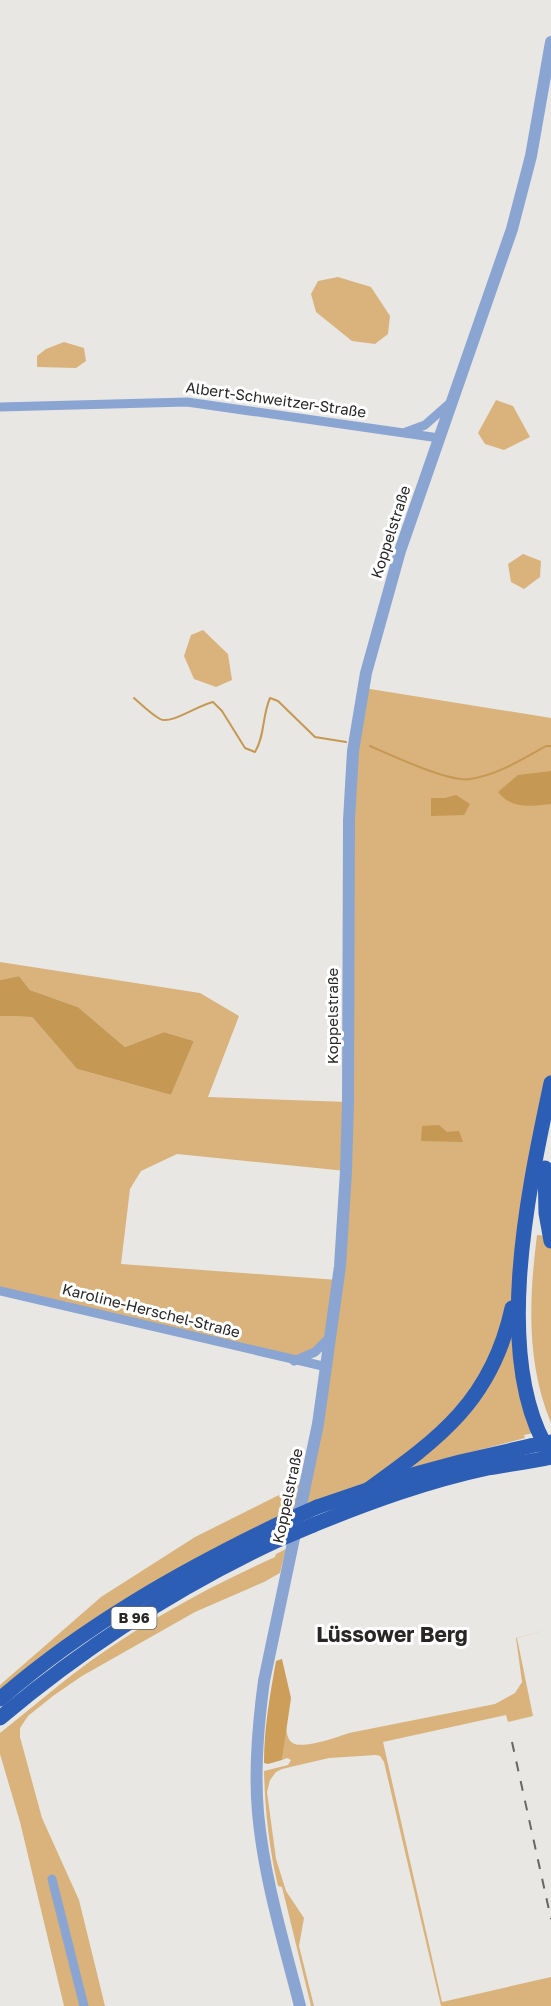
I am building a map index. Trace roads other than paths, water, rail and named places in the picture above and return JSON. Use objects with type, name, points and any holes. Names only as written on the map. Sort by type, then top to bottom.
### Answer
[{"type":"highway","points":[[524,1243],[551,1083]]},
{"type":"highway","points":[[551,1137],[536,1210],[528,1268],[527,1327],[532,1377],[538,1402],[551,1433]]},
{"type":"highway","points":[[545,1168],[546,1214],[551,1241]]},
{"type":"highway","name":"B 96","points":[[0,1718],[49,1677],[112,1632],[196,1580],[280,1539],[372,1501],[411,1489],[488,1468],[547,1458],[529,1404],[520,1356],[519,1311],[524,1243]]},
{"type":"highway","name":"B 96","points":[[369,1489],[438,1437],[477,1392],[493,1364],[508,1327],[524,1243]]},
{"type":"highway","name":"B 96","points":[[0,1700],[52,1658],[130,1604],[201,1563],[285,1521],[369,1489],[460,1462],[551,1442]]},
{"type":"street","name":"Koppelstraße","points":[[300,2006],[264,1859],[258,1814],[256,1767],[258,1723],[264,1681],[316,1437],[340,1266],[346,1171],[348,845],[353,751],[366,673],[388,591],[512,229],[531,156],[551,42]]},
{"type":"street","name":"Albert-Schweitzer-Straße","points":[[0,407],[187,402],[439,438]]},
{"type":"street","points":[[404,433],[425,425],[451,402]]},
{"type":"street","name":"Karoline-Herschel-Straße","points":[[0,1291],[327,1367]]},
{"type":"street","points":[[294,1361],[315,1352],[331,1335]]},
{"type":"street","points":[[52,1879],[84,2006]]},
{"type":"waterway","points":[[134,698],[153,715],[165,720],[213,702],[222,711],[245,748],[255,752],[270,698],[278,701],[315,737],[346,742]]},
{"type":"waterway","points":[[370,746],[420,767],[461,779],[490,774],[546,746],[551,746]]},
{"type":"railway","points":[[512,1742],[551,1919]]},
{"type":"district","name":"Lüssower Berg","points":[[392,1635]]}]
